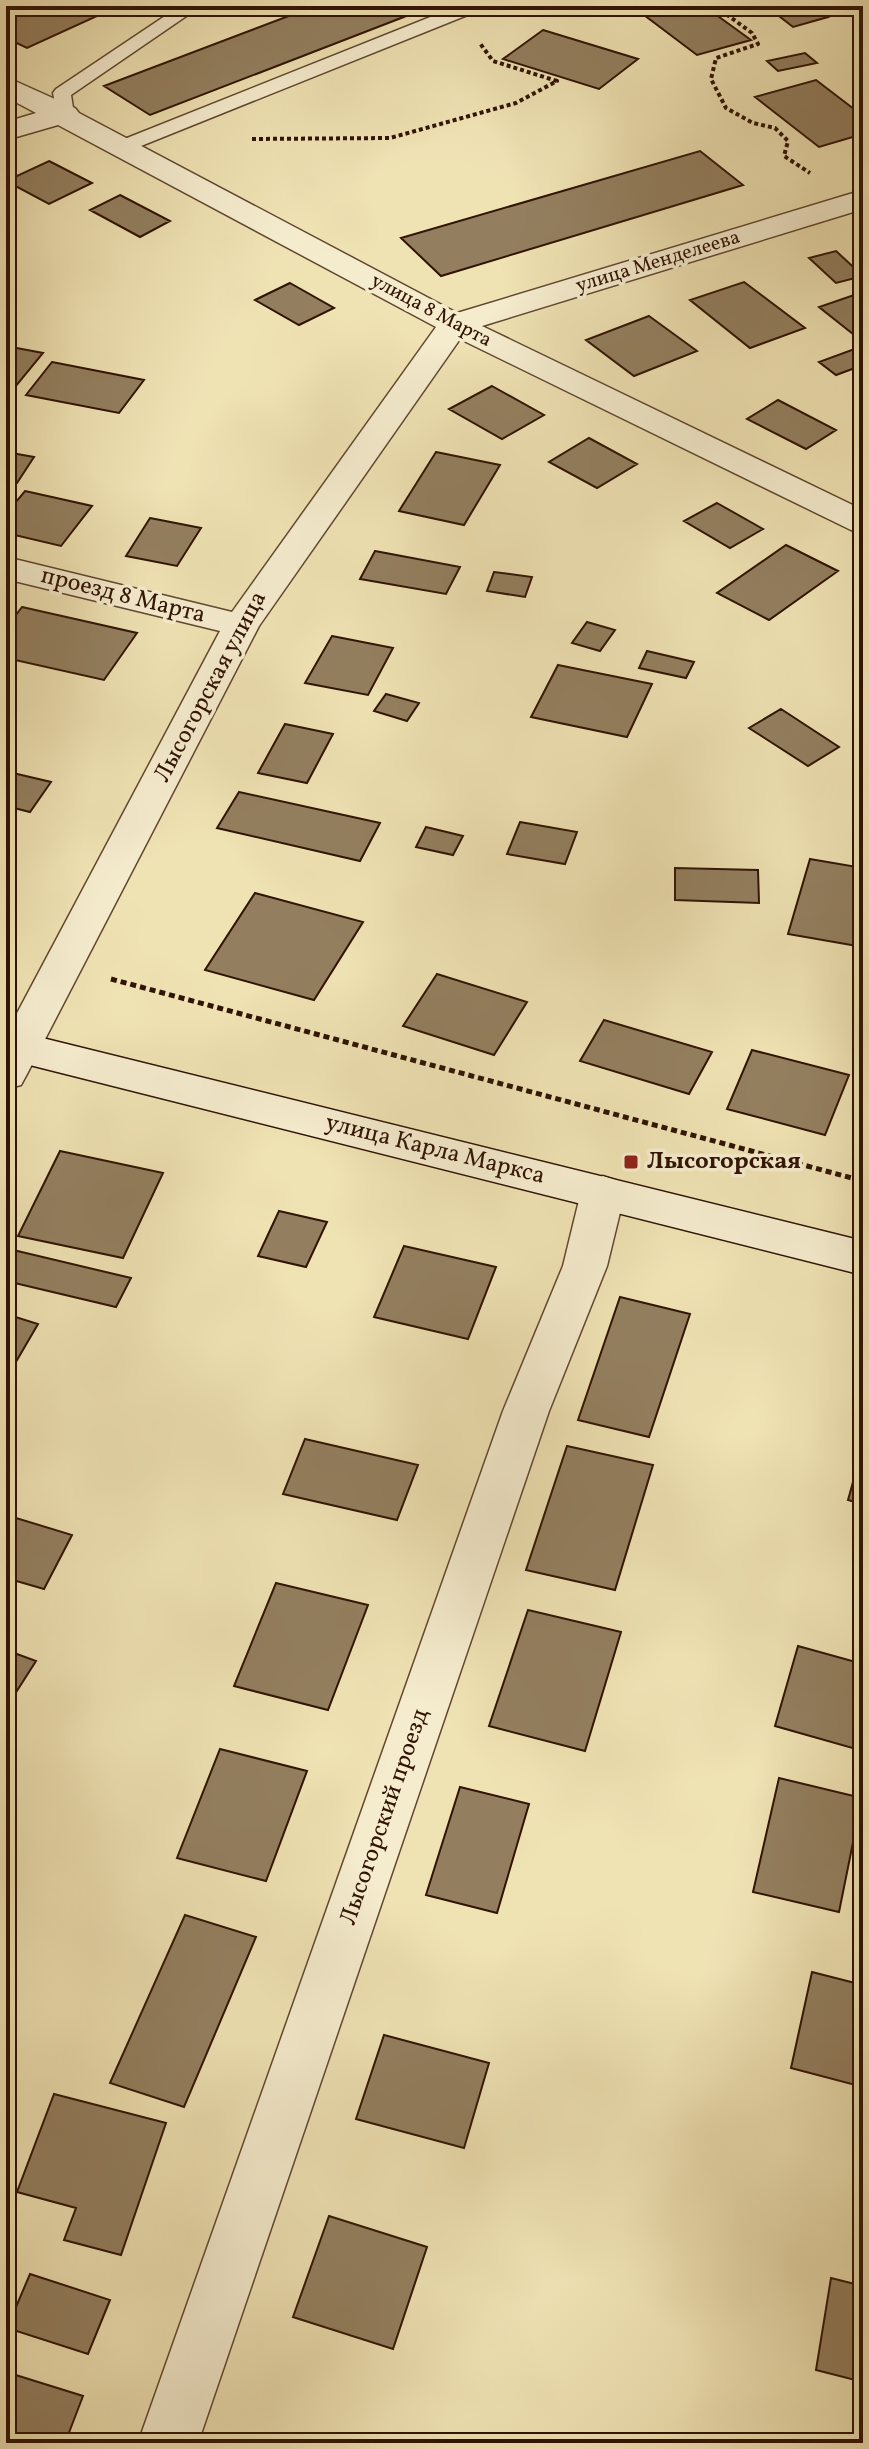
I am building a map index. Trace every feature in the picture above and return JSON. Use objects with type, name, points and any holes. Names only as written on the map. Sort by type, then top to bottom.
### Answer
[{"type":"street","name":"улица 8 Марта","points":[[6,86],[65,114],[454,324],[863,523]]},
{"type":"street","points":[[6,131],[65,114]]},
{"type":"street","name":"улица Менделеева","points":[[454,324],[857,201]]},
{"type":"street","name":"Лысогорская улица","points":[[10,1055],[64,966],[241,625],[454,324]]},
{"type":"street","name":"проезд 8 Марта","points":[[6,568],[241,625]]},
{"type":"street","name":"улица Карла Маркса","points":[[10,1055],[603,1192],[863,1258]]},
{"type":"street","name":"Лысогорский проезд","points":[[168,2443],[526,1411],[585,1266],[603,1192]]},
{"type":"lane","points":[[65,114],[62,93],[192,6]]},
{"type":"lane","points":[[124,146],[474,6]]},
{"type":"path","points":[[715,6],[752,33],[758,44],[716,58],[711,79],[726,108],[753,123],[775,128],[788,141],[784,156],[857,201]]},
{"type":"path","points":[[239,140],[390,138],[516,103],[557,81],[493,61],[473,33]]},
{"type":"path","points":[[64,966],[863,1181]]},
{"type":"building","points":[[6,6],[75,6],[97,16],[27,48],[6,38]]},
{"type":"building","points":[[315,6],[401,6],[414,13],[150,115],[104,86]]},
{"type":"building","points":[[632,6],[704,6],[751,40],[697,55]]},
{"type":"building","points":[[766,6],[813,6],[828,17],[793,27]]},
{"type":"building","points":[[543,30],[638,59],[599,89],[503,59]]},
{"type":"building","points":[[805,53],[817,63],[778,71],[767,61]]},
{"type":"building","points":[[816,80],[863,116],[863,134],[819,147],[755,97]]},
{"type":"building","points":[[700,151],[743,185],[441,276],[401,238]]},
{"type":"building","points":[[49,161],[92,183],[49,204],[6,181]]},
{"type":"building","points":[[120,195],[170,221],[140,237],[90,210]]},
{"type":"building","points":[[836,251],[863,276],[836,283],[809,258]]},
{"type":"building","points":[[744,282],[805,328],[750,348],[690,300]]},
{"type":"building","points":[[290,283],[334,308],[299,325],[255,300]]},
{"type":"building","points":[[863,292],[863,342],[819,307]]},
{"type":"building","points":[[649,316],[697,351],[634,376],[586,340]]},
{"type":"building","points":[[6,346],[43,353],[11,392],[6,391]]},
{"type":"building","points":[[857,348],[863,352],[863,365],[836,375],[819,362]]},
{"type":"building","points":[[52,362],[144,380],[119,413],[26,395]]},
{"type":"building","points":[[492,386],[544,415],[502,439],[449,409]]},
{"type":"building","points":[[778,400],[836,430],[806,449],[747,419]]},
{"type":"building","points":[[589,438],[637,464],[597,488],[549,462]]},
{"type":"building","points":[[6,452],[34,457],[17,483],[6,482]]},
{"type":"building","points":[[436,452],[500,465],[464,525],[399,511]]},
{"type":"building","points":[[25,491],[92,506],[61,546],[6,533],[6,514]]},
{"type":"building","points":[[717,503],[763,529],[730,548],[684,521]]},
{"type":"building","points":[[150,518],[201,528],[177,566],[126,556]]},
{"type":"building","points":[[786,545],[838,571],[769,620],[717,593]]},
{"type":"building","points":[[375,551],[460,567],[446,594],[360,579]]},
{"type":"building","points":[[494,572],[532,577],[525,597],[487,591]]},
{"type":"building","points":[[22,607],[137,633],[104,680],[6,658],[6,628]]},
{"type":"building","points":[[587,622],[615,630],[600,651],[572,643]]},
{"type":"building","points":[[332,636],[393,648],[368,695],[305,683]]},
{"type":"building","points":[[647,651],[694,662],[686,678],[639,668]]},
{"type":"building","points":[[558,665],[652,684],[627,737],[531,717]]},
{"type":"building","points":[[386,694],[419,703],[407,721],[374,711]]},
{"type":"building","points":[[781,709],[839,747],[808,766],[749,728]]},
{"type":"building","points":[[285,724],[333,734],[307,783],[258,773]]},
{"type":"building","points":[[13,773],[51,782],[30,812],[6,806],[6,782]]},
{"type":"building","points":[[239,792],[380,823],[360,861],[217,828]]},
{"type":"building","points":[[520,822],[577,832],[565,864],[507,854]]},
{"type":"building","points":[[426,827],[463,836],[453,855],[416,847]]},
{"type":"building","points":[[810,859],[863,868],[863,947],[788,934]]},
{"type":"building","points":[[675,868],[758,870],[759,903],[675,900]]},
{"type":"building","points":[[255,893],[363,922],[314,1000],[205,970]]},
{"type":"building","points":[[437,974],[527,1002],[494,1055],[403,1026]]},
{"type":"building","points":[[604,1020],[712,1052],[689,1094],[580,1061]]},
{"type":"building","points":[[752,1050],[849,1075],[825,1135],[727,1109]]},
{"type":"building","points":[[60,1151],[163,1173],[123,1258],[18,1236]]},
{"type":"building","points":[[279,1211],[327,1222],[306,1267],[258,1256]]},
{"type":"building","points":[[404,1246],[496,1267],[468,1339],[374,1317]]},
{"type":"building","points":[[9,1249],[131,1278],[116,1307],[6,1281]]},
{"type":"building","points":[[620,1297],[690,1314],[649,1437],[578,1420]]},
{"type":"building","points":[[6,1314],[38,1324],[6,1379]]},
{"type":"building","points":[[305,1439],[418,1465],[397,1520],[283,1494]]},
{"type":"building","points":[[567,1446],[653,1465],[615,1590],[526,1570]]},
{"type":"building","points":[[863,1446],[863,1504],[848,1500]]},
{"type":"building","points":[[6,1515],[72,1535],[44,1589],[6,1578]]},
{"type":"building","points":[[276,1583],[368,1605],[328,1710],[234,1686]]},
{"type":"building","points":[[528,1610],[621,1632],[585,1751],[489,1726]]},
{"type":"building","points":[[798,1646],[863,1664],[863,1751],[775,1726]]},
{"type":"building","points":[[6,1650],[36,1661],[6,1708]]},
{"type":"building","points":[[220,1749],[307,1771],[266,1881],[177,1858]]},
{"type":"building","points":[[779,1778],[862,1798],[839,1912],[753,1892]]},
{"type":"building","points":[[460,1787],[529,1804],[497,1913],[426,1895]]},
{"type":"building","points":[[185,1915],[256,1937],[184,2107],[110,2083]]},
{"type":"building","points":[[812,1972],[863,1985],[863,2087],[791,2068]]},
{"type":"building","points":[[384,2035],[489,2063],[464,2148],[356,2119]]},
{"type":"building","points":[[54,2094],[166,2123],[121,2255],[64,2240],[76,2208],[17,2192]]},
{"type":"building","points":[[329,2216],[427,2247],[393,2349],[293,2317]]},
{"type":"building","points":[[30,2274],[110,2300],[88,2354],[7,2328]]},
{"type":"building","points":[[831,2278],[863,2286],[863,2382],[816,2370]]},
{"type":"building","points":[[6,2372],[83,2396],[65,2443],[6,2443]]},
{"type":"place","name":"Лысогорская","points":[[631,1162]]}]
